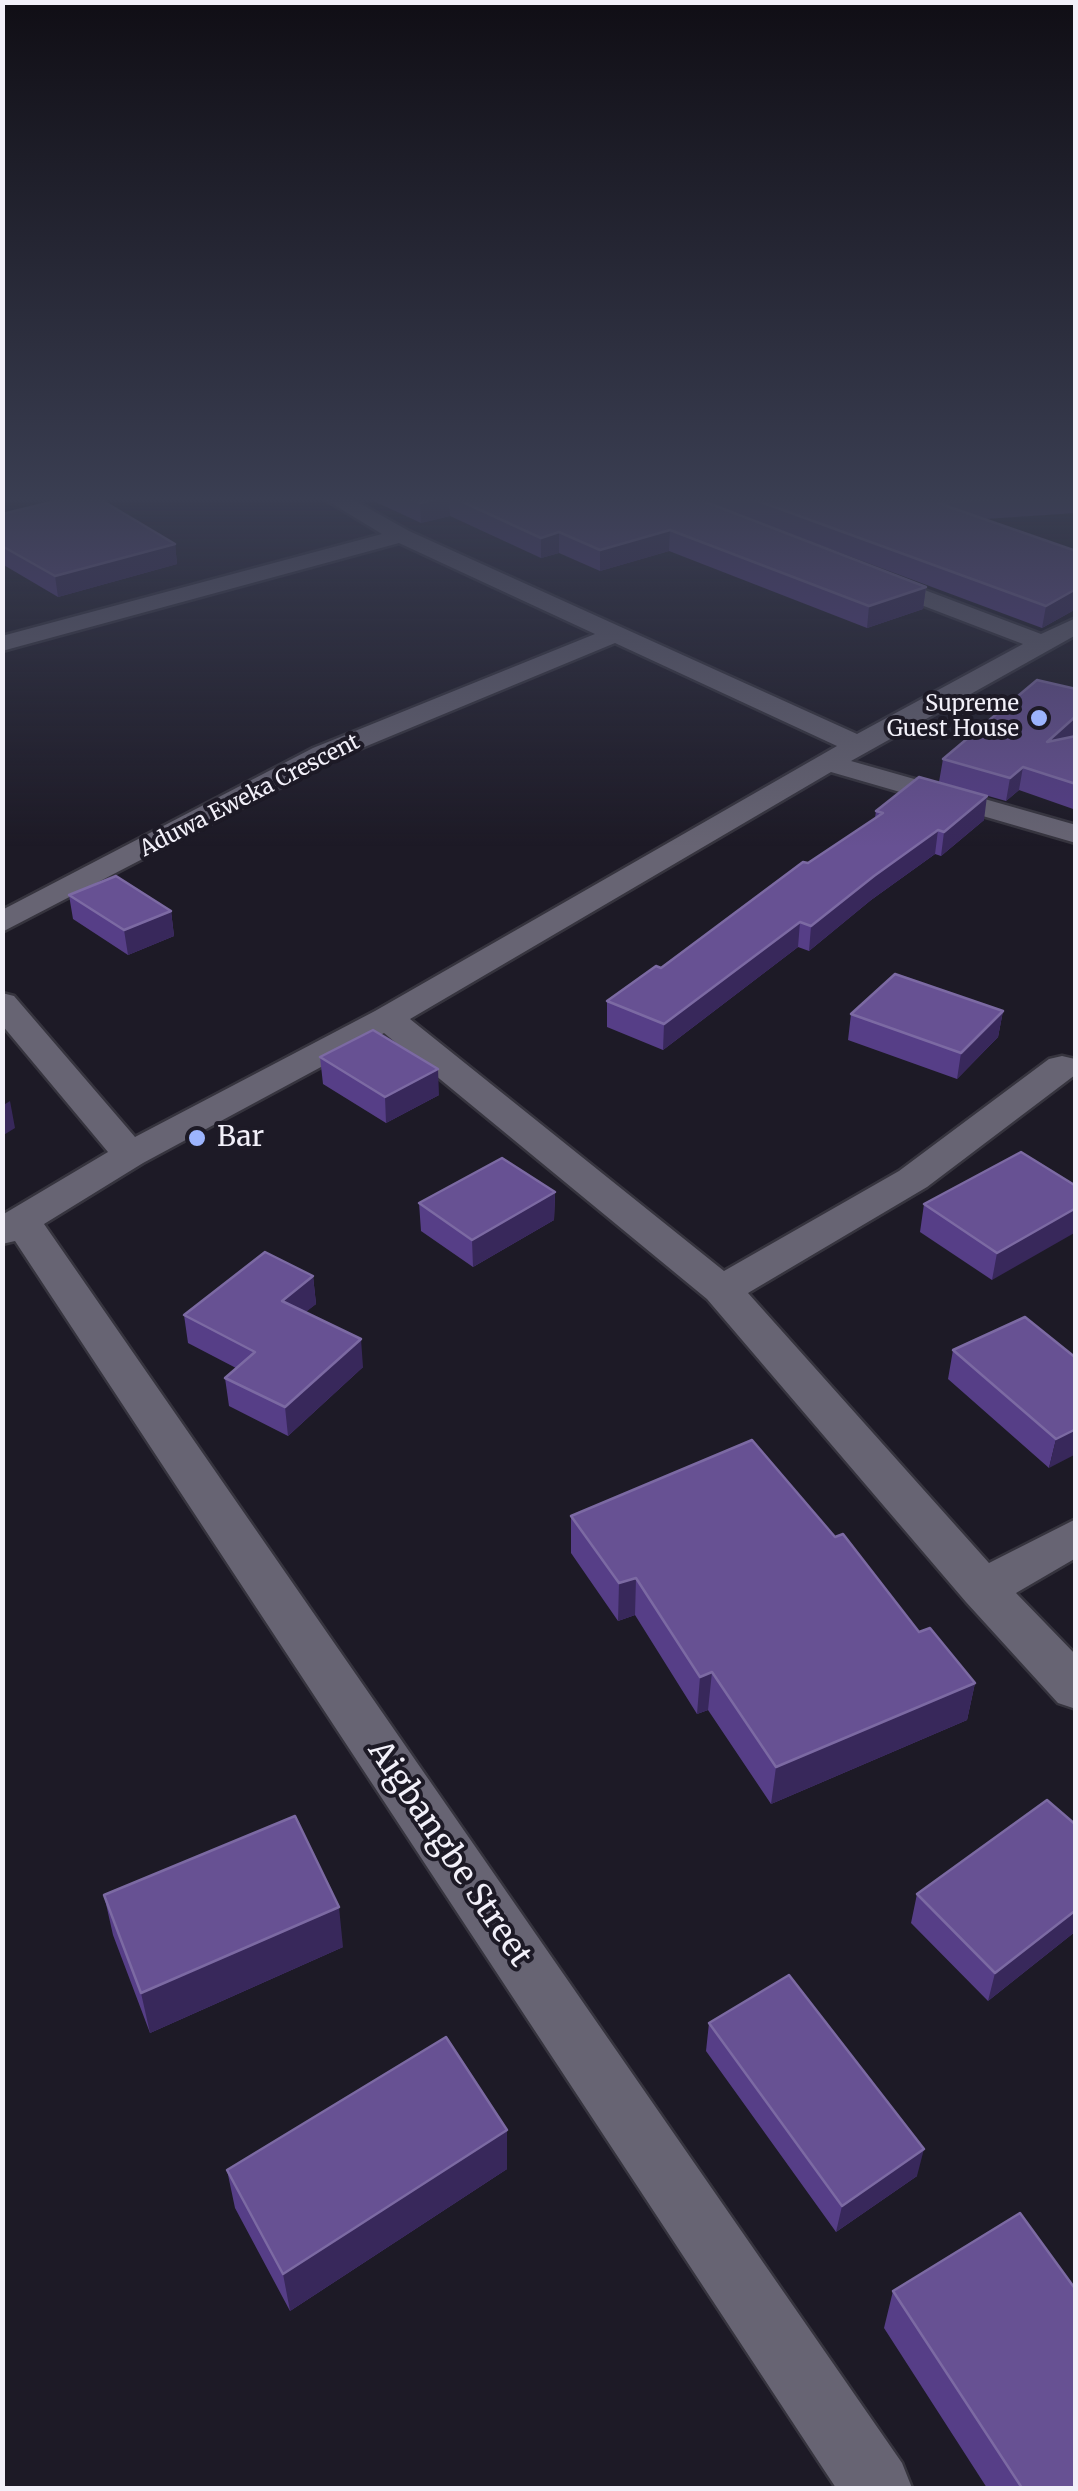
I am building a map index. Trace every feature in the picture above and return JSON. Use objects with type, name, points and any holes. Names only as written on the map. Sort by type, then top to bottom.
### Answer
[{"type":"street","points":[[2,644],[112,614]]},
{"type":"street","points":[[569,614],[858,745]]},
{"type":"street","points":[[967,614],[1042,643]]},
{"type":"street","points":[[12,1226],[130,1155],[387,1018],[858,745],[1076,625]]},
{"type":"street","name":"Aduwa Eweka Crescent","points":[[2,924],[322,754],[614,635]]},
{"type":"street","points":[[829,763],[1076,834]]},
{"type":"street","points":[[2,1004],[130,1155]]},
{"type":"street","points":[[387,1018],[722,1290],[983,1589],[1076,1689]]},
{"type":"street","points":[[722,1290],[914,1179],[1062,1067]]},
{"type":"street","name":"Aigbangbe Street","points":[[12,1226],[877,2488]]},
{"type":"street","points":[[983,1589],[1076,1536]]},
{"type":"building","points":[[1037,680],[1076,689],[1076,716],[1047,742],[1076,736],[1076,784],[1023,767],[1010,778],[943,759]]},
{"type":"building","points":[[919,777],[987,796],[944,832],[938,830],[811,926],[800,922],[664,1024],[607,1001],[656,966],[661,968],[803,862],[808,863],[883,813],[876,811]]},
{"type":"building","points":[[116,876],[171,911],[124,930],[69,895]]},
{"type":"building","points":[[895,974],[1003,1011],[961,1053],[851,1014]]},
{"type":"building","points":[[373,1030],[438,1069],[385,1097],[320,1057]]},
{"type":"building","points":[[1021,1152],[1076,1186],[1076,1208],[997,1253],[924,1204]]},
{"type":"building","points":[[502,1158],[555,1192],[472,1240],[419,1203]]},
{"type":"building","points":[[265,1252],[313,1276],[282,1301],[361,1339],[285,1407],[225,1378],[255,1352],[184,1315]]},
{"type":"building","points":[[1025,1317],[1076,1358],[1076,1429],[1056,1439],[953,1350]]},
{"type":"building","points":[[752,1440],[835,1537],[843,1534],[919,1632],[930,1628],[975,1683],[776,1767],[712,1672],[700,1677],[636,1578],[619,1583],[571,1516]]},
{"type":"building","points":[[1047,1800],[1076,1825],[1076,1910],[995,1973],[917,1894]]},
{"type":"building","points":[[295,1816],[339,1907],[141,1993],[104,1895]]},
{"type":"building","points":[[789,1975],[924,2149],[842,2206],[709,2023]]},
{"type":"building","points":[[446,2037],[507,2130],[283,2274],[227,2170]]},
{"type":"building","points":[[1020,2213],[1076,2290],[1076,2488],[1022,2488],[893,2291]]},
{"type":"place","name":"Supreme Guest House","points":[[1039,718]]},
{"type":"place","name":"Bar","points":[[197,1138]]}]
